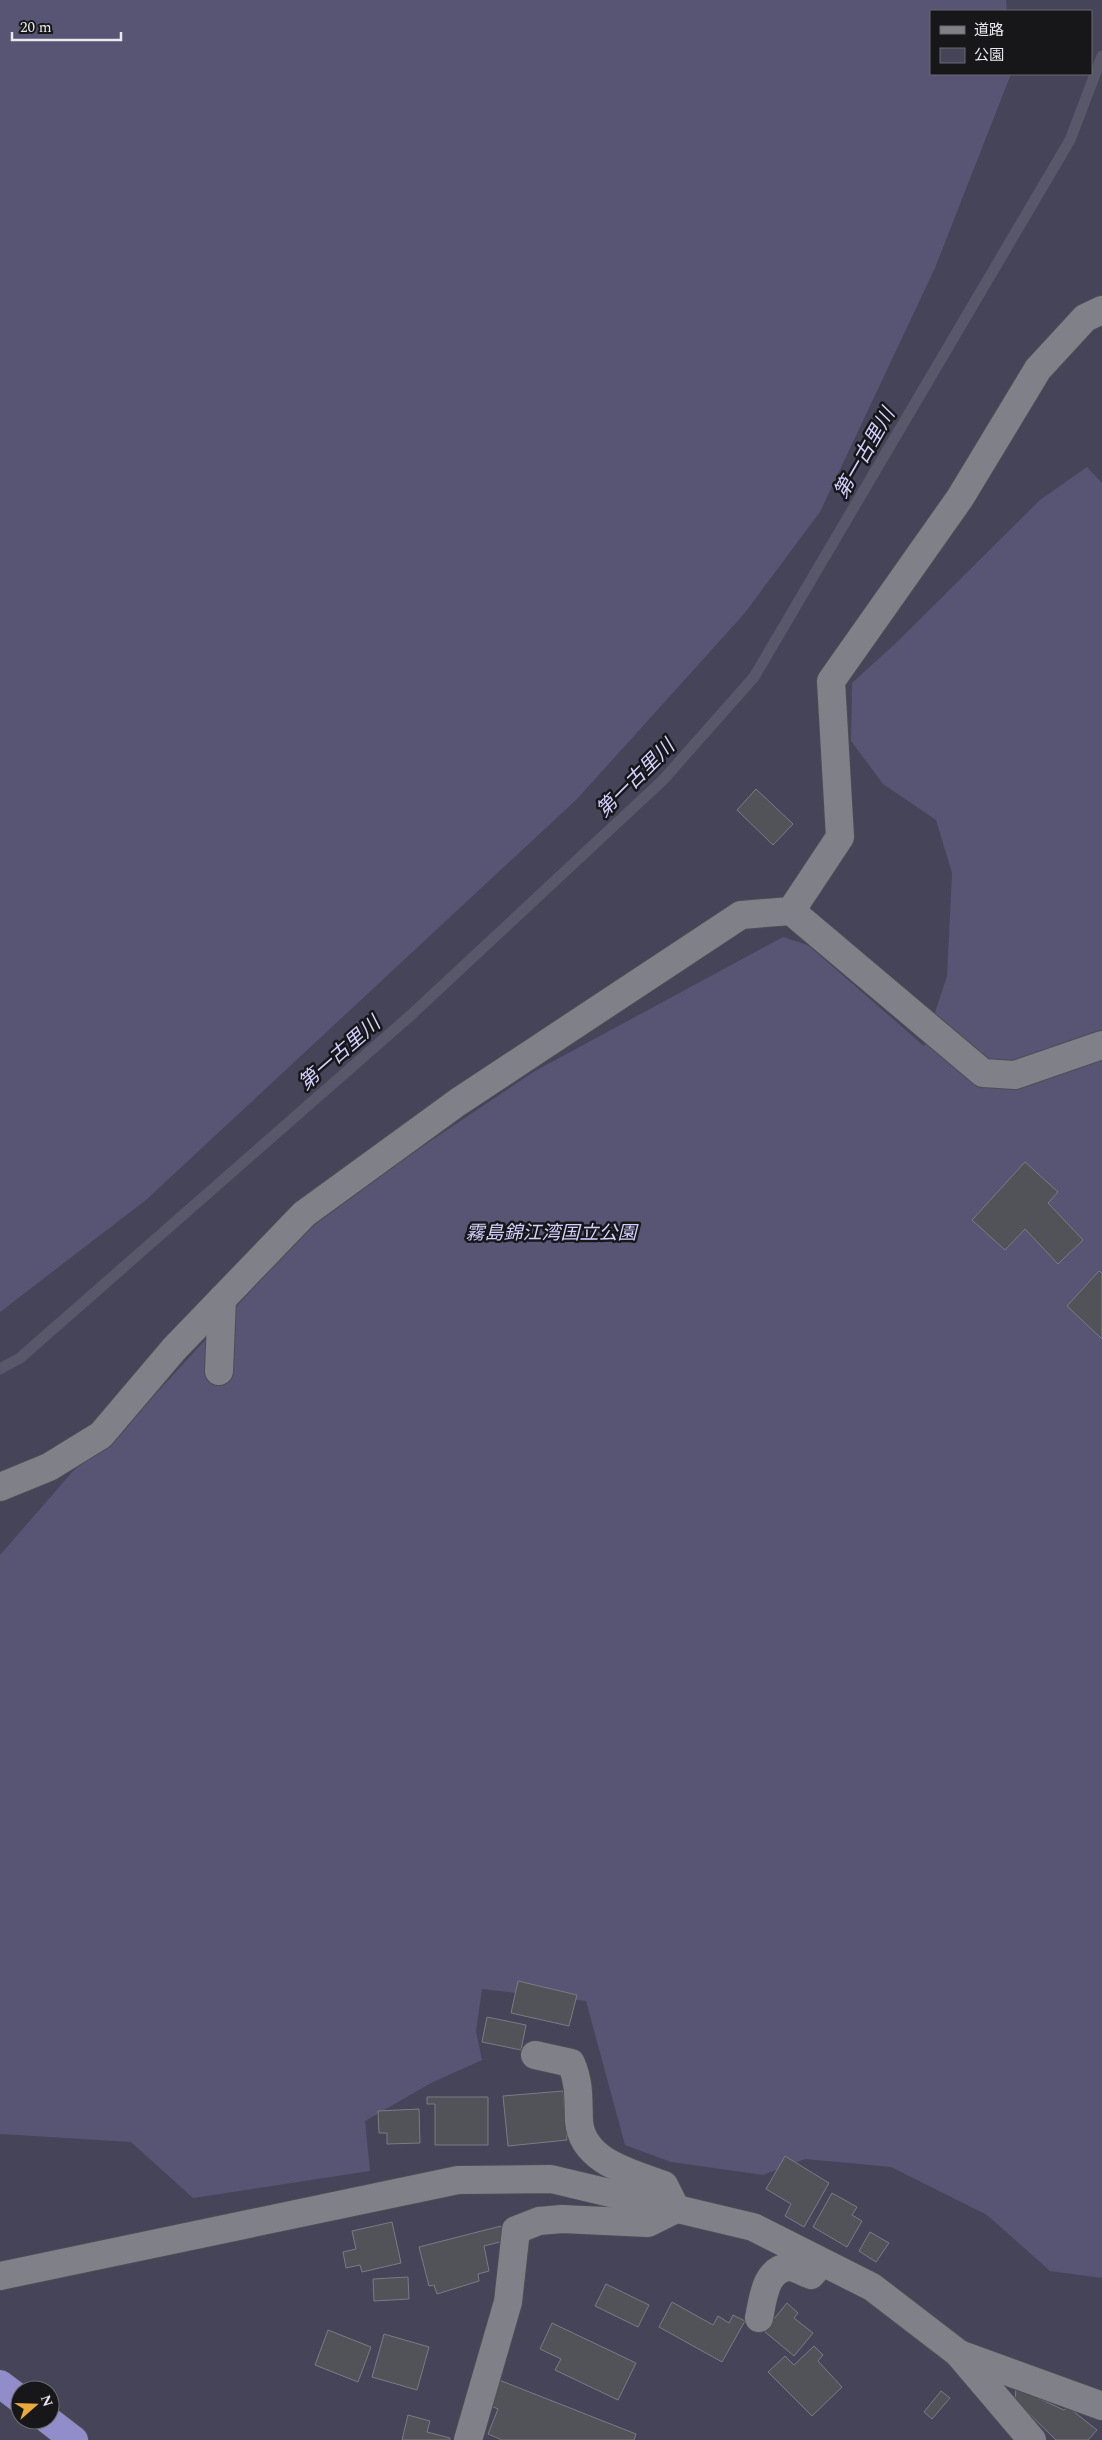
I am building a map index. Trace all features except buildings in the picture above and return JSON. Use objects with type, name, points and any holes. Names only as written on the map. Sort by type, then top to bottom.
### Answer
[{"type":"highway","points":[[60,2429],[74,2440]]},
{"type":"street","points":[[791,911],[840,837],[831,681],[960,498],[1038,369],[1085,318],[1102,310]]},
{"type":"street","points":[[0,1487],[49,1467],[101,1435],[174,1349],[304,1214],[458,1102],[741,915],[791,911],[983,1073],[1015,1075],[1102,1045]]},
{"type":"street","points":[[219,1371],[222,1298]]},
{"type":"street","points":[[535,2055],[571,2064],[578,2079],[579,2123],[583,2138],[596,2154],[615,2167],[664,2185],[676,2209]]},
{"type":"street","points":[[0,2276],[458,2180],[551,2179],[753,2227],[872,2288],[958,2353],[1032,2440]]},
{"type":"street","points":[[468,2440],[508,2302],[516,2230],[539,2222],[562,2219],[648,2222],[676,2209]]},
{"type":"street","points":[[759,2318],[767,2282],[777,2271],[790,2267],[812,2275],[822,2262]]},
{"type":"street","points":[[958,2353],[1102,2406]]},
{"type":"green space","name":"霧島錦江湾国立公園","points":[[0,0],[1102,0],[1102,2440],[0,2440]]},
{"type":"green space","points":[[0,0],[1006,0],[1007,10],[930,10],[930,75],[1011,75],[935,268],[820,512],[744,614],[577,799],[146,1200],[0,1312]]},
{"type":"green space","points":[[1087,467],[1102,483],[1102,2278],[1050,2271],[987,2215],[891,2167],[805,2159],[763,2175],[671,2162],[625,2145],[586,2001],[482,1989],[476,2031],[482,2060],[431,2083],[365,2121],[370,2171],[193,2198],[131,2142],[0,2134],[0,1555],[74,1470],[116,1437],[320,1215],[535,1071],[783,937],[808,945],[924,1046],[947,976],[952,873],[936,820],[883,784],[851,741],[852,683],[897,642],[1040,500]]},
{"type":"waterway","name":"第一古里川","points":[[0,1369],[20,1358],[411,1015],[663,780],[754,677],[1070,140],[1102,56]]}]
